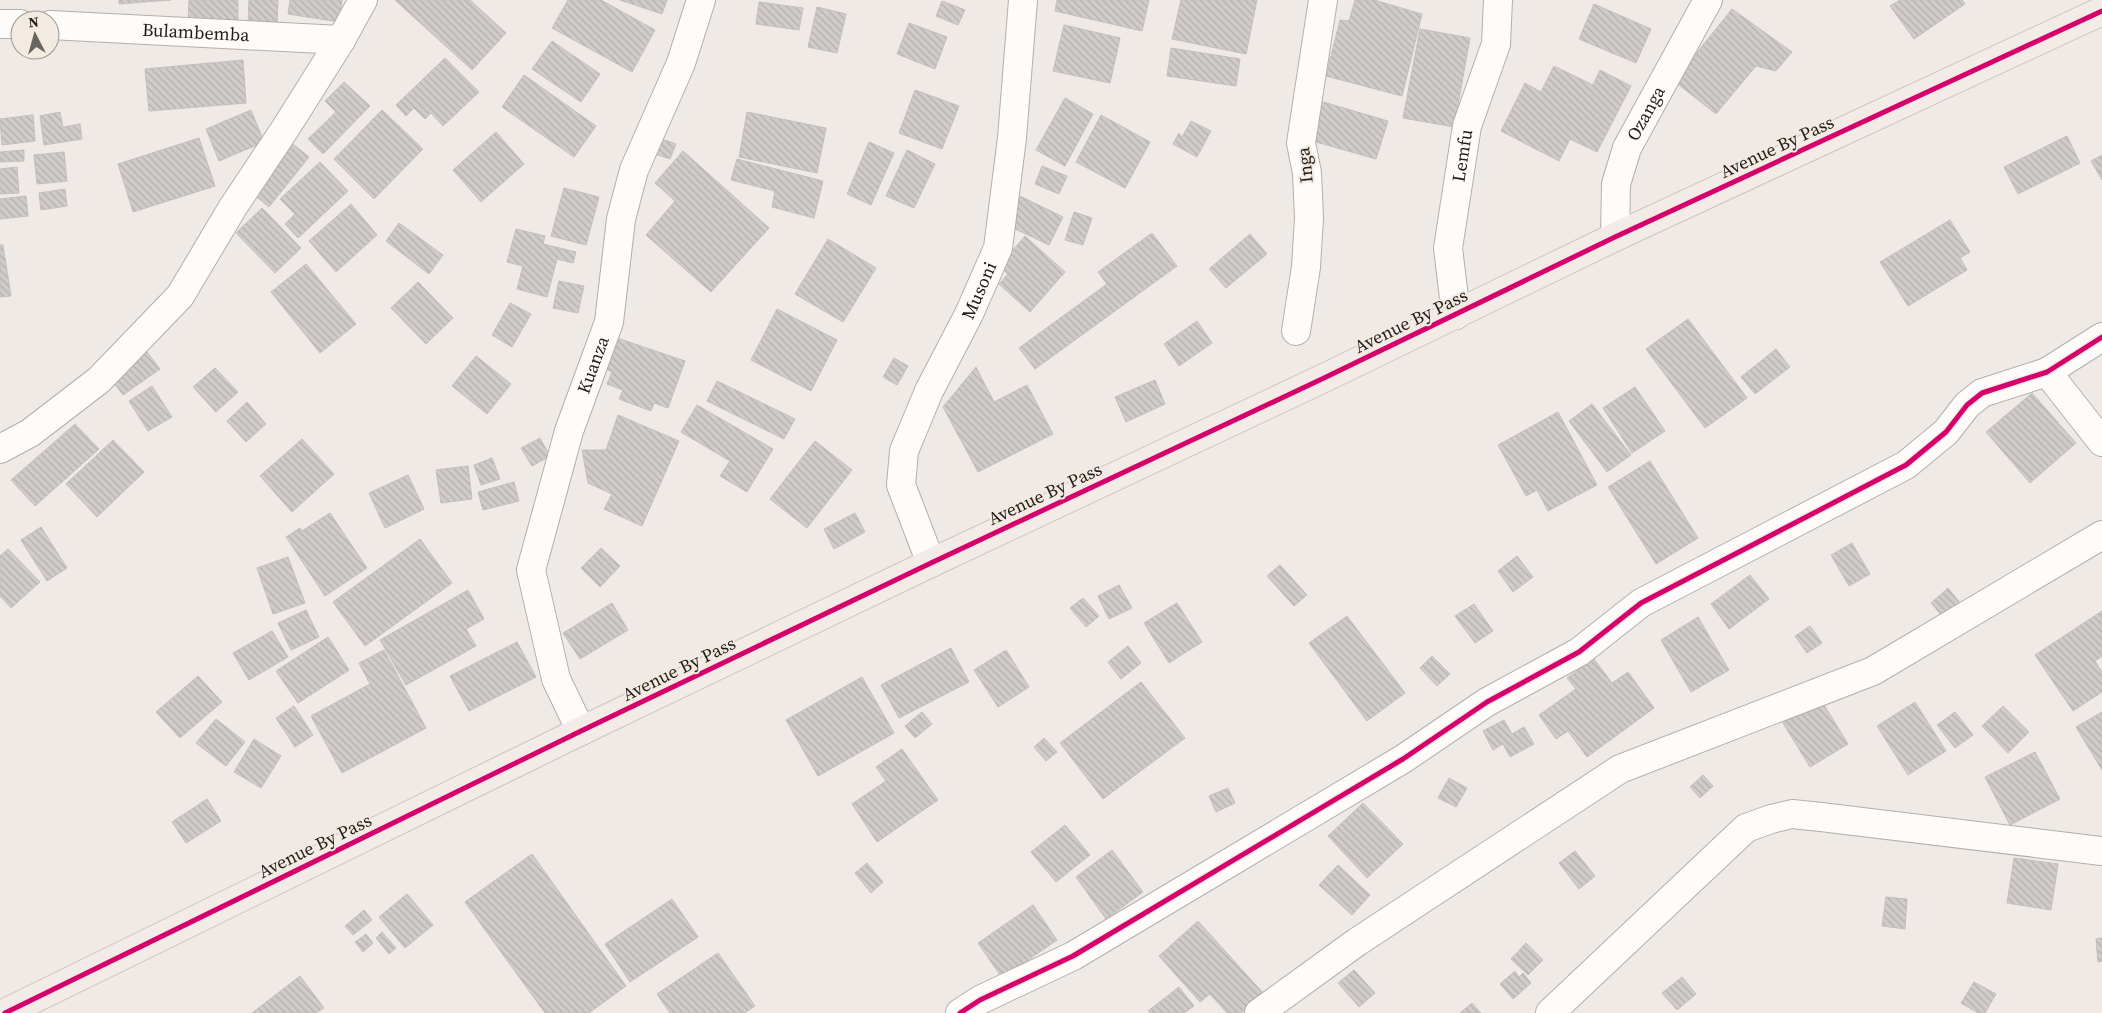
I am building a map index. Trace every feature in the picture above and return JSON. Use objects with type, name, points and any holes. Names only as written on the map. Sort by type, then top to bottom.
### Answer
[{"type":"highway","name":"Avenue By Pass","points":[[5,1013],[581,731],[931,563],[1456,315],[1615,237],[2102,11]]},
{"type":"street","points":[[0,448],[30,433],[99,380],[180,296],[232,207],[341,40],[363,0]]},
{"type":"street","name":"Kuanza","points":[[581,731],[556,679],[532,570],[569,431],[609,322],[622,219],[634,170],[681,63],[701,0]]},
{"type":"street","name":"Musoni","points":[[931,563],[900,484],[904,451],[930,390],[969,314],[998,248],[1012,138],[1023,0]]},
{"type":"street","name":"Inga","points":[[1296,331],[1306,267],[1309,218],[1307,173],[1302,142],[1323,0]]},
{"type":"street","name":"Lemfu","points":[[1456,315],[1448,248],[1467,126],[1496,44],[1498,0]]},
{"type":"street","name":"Ozanga","points":[[1615,237],[1616,184],[1627,148],[1708,0]]},
{"type":"street","name":"Bulambemba","points":[[60,26],[341,40]]},
{"type":"street","points":[[960,1013],[980,1000],[1073,956],[1395,764],[1486,702],[1579,652],[1641,603],[1906,465],[1946,432],[1967,405],[1982,393],[2047,372],[2102,337]]},
{"type":"street","points":[[2047,372],[2102,442]]},
{"type":"street","points":[[1258,1013],[1357,942],[1620,769],[1873,671],[2102,536]]},
{"type":"street","points":[[1550,1013],[1746,828],[1771,819],[1792,814],[2102,852]]},
{"type":"building","points":[[119,0],[171,0],[119,4]]},
{"type":"building","points":[[189,0],[238,0],[238,22],[188,22]]},
{"type":"building","points":[[249,0],[278,0],[277,26],[248,24]]},
{"type":"building","points":[[290,0],[342,0],[339,22],[288,14]]},
{"type":"building","points":[[395,0],[470,0],[506,33],[472,70]]},
{"type":"building","points":[[568,0],[601,0],[655,30],[632,72],[552,28]]},
{"type":"building","points":[[620,0],[667,0],[662,14]]},
{"type":"building","points":[[1057,0],[1149,0],[1142,31],[1055,11]]},
{"type":"building","points":[[1181,0],[1257,0],[1246,54],[1172,39]]},
{"type":"building","points":[[1355,0],[1374,0],[1422,14],[1402,96],[1326,76],[1340,20],[1349,21]]},
{"type":"building","points":[[1900,0],[1962,0],[1965,4],[1914,39],[1890,6]]},
{"type":"building","points":[[942,1],[965,10],[958,25],[936,16]]},
{"type":"building","points":[[759,2],[803,8],[799,30],[756,24]]},
{"type":"building","points":[[1594,4],[1651,29],[1636,63],[1579,39]]},
{"type":"building","points":[[817,7],[846,14],[837,53],[808,47]]},
{"type":"building","points":[[1732,9],[1792,52],[1776,71],[1756,66],[1716,114],[1674,81]]},
{"type":"building","points":[[909,23],[947,37],[935,69],[897,54]]},
{"type":"building","points":[[1064,25],[1120,38],[1110,83],[1053,71]]},
{"type":"building","points":[[1420,29],[1470,38],[1454,127],[1403,118]]},
{"type":"building","points":[[552,41],[600,74],[581,102],[532,69]]},
{"type":"building","points":[[1171,48],[1240,59],[1236,86],[1167,76]]},
{"type":"building","points":[[445,58],[479,92],[443,126],[431,113],[425,119],[414,108],[406,116],[396,105]]},
{"type":"building","points":[[243,60],[246,103],[149,111],[145,69]]},
{"type":"building","points":[[1554,66],[1593,85],[1600,70],[1631,86],[1597,152],[1570,139],[1559,161],[1501,131],[1525,83],[1541,92]]},
{"type":"building","points":[[524,75],[596,126],[574,157],[502,107]]},
{"type":"building","points":[[344,82],[370,106],[323,154],[308,139],[336,112],[325,101]]},
{"type":"building","points":[[915,90],[959,106],[942,149],[899,133]]},
{"type":"building","points":[[1065,98],[1093,114],[1065,166],[1036,150]]},
{"type":"building","points":[[1320,101],[1388,121],[1376,159],[1309,140]]},
{"type":"building","points":[[251,110],[264,142],[219,161],[206,129]]},
{"type":"building","points":[[382,110],[423,149],[374,199],[334,159]]},
{"type":"building","points":[[60,112],[63,127],[80,124],[82,139],[44,145],[40,116]]},
{"type":"building","points":[[747,112],[826,128],[817,173],[739,157]]},
{"type":"building","points":[[33,115],[35,141],[2,145],[0,119]]},
{"type":"building","points":[[1101,115],[1150,142],[1125,188],[1076,162]]},
{"type":"building","points":[[1191,121],[1211,131],[1197,157],[1173,144],[1179,133],[1182,137]]},
{"type":"building","points":[[496,132],[524,164],[481,202],[453,170]]},
{"type":"building","points":[[2067,136],[2080,163],[2018,194],[2004,167]]},
{"type":"building","points":[[656,137],[676,144],[670,159],[649,152]]},
{"type":"building","points":[[199,138],[215,186],[133,212],[118,164]]},
{"type":"building","points":[[869,142],[894,153],[871,205],[847,194]]},
{"type":"building","points":[[293,144],[309,157],[269,207],[253,194]]},
{"type":"building","points":[[24,150],[24,161],[0,162],[0,152]]},
{"type":"building","points":[[907,150],[935,164],[914,208],[886,196]]},
{"type":"building","points":[[683,151],[769,228],[711,292],[646,235],[675,201],[655,183]]},
{"type":"building","points":[[64,152],[67,181],[37,184],[34,155]]},
{"type":"building","points":[[2102,155],[2102,180],[2091,161]]},
{"type":"building","points":[[737,159],[823,181],[814,218],[772,207],[775,191],[731,180]]},
{"type":"building","points":[[320,162],[348,191],[298,238],[285,224],[295,214],[280,199]]},
{"type":"building","points":[[1042,166],[1067,176],[1059,194],[1035,184]]},
{"type":"building","points":[[17,167],[19,193],[0,194],[0,169]]},
{"type":"building","points":[[564,188],[599,197],[586,245],[551,236]]},
{"type":"building","points":[[65,189],[67,206],[41,210],[39,193]]},
{"type":"building","points":[[26,196],[28,216],[0,219],[0,199]]},
{"type":"building","points":[[1020,196],[1063,217],[1049,245],[1007,225]]},
{"type":"building","points":[[351,204],[377,235],[336,272],[309,241]]},
{"type":"building","points":[[262,208],[301,248],[275,273],[236,233]]},
{"type":"building","points":[[1074,212],[1092,218],[1083,245],[1065,240]]},
{"type":"building","points":[[1950,220],[1970,252],[1960,258],[1967,270],[1908,306],[1880,262]]},
{"type":"building","points":[[399,223],[443,255],[429,274],[386,241]]},
{"type":"building","points":[[516,229],[545,236],[543,244],[576,252],[573,263],[557,259],[547,297],[517,289],[523,266],[507,262]]},
{"type":"building","points":[[1152,233],[1177,266],[1035,369],[1019,348],[1107,284],[1098,272]]},
{"type":"building","points":[[1250,234],[1267,254],[1226,288],[1209,269]]},
{"type":"building","points":[[1025,236],[1065,272],[1030,312],[999,284],[1008,274],[999,266]]},
{"type":"building","points":[[828,239],[876,268],[843,322],[795,294]]},
{"type":"building","points":[[0,245],[3,245],[11,296],[0,297]]},
{"type":"building","points":[[306,264],[356,324],[320,353],[271,292]]},
{"type":"building","points":[[559,281],[584,286],[578,313],[553,308]]},
{"type":"building","points":[[418,282],[453,318],[426,344],[391,308]]},
{"type":"building","points":[[510,303],[531,314],[512,347],[492,335]]},
{"type":"building","points":[[777,309],[837,340],[811,391],[751,360]]},
{"type":"building","points":[[1688,319],[1747,398],[1705,428],[1646,349]]},
{"type":"building","points":[[1197,321],[1212,343],[1179,366],[1164,344]]},
{"type":"building","points":[[617,338],[685,361],[668,408],[654,403],[651,411],[619,399],[623,390],[607,384],[612,372],[606,369]]},
{"type":"building","points":[[1776,349],[1790,367],[1755,394],[1741,377]]},
{"type":"building","points":[[147,352],[160,369],[123,395],[111,379]]},
{"type":"building","points":[[476,356],[511,384],[487,414],[452,386]]},
{"type":"building","points":[[894,358],[908,366],[897,385],[883,377]]},
{"type":"building","points":[[976,367],[994,402],[1027,385],[1053,434],[978,472],[943,407]]},
{"type":"building","points":[[215,368],[238,392],[216,412],[193,387]]},
{"type":"building","points":[[1155,380],[1165,404],[1126,422],[1115,397]]},
{"type":"building","points":[[717,381],[795,419],[784,439],[707,401]]},
{"type":"building","points":[[152,386],[172,417],[148,431],[129,401]]},
{"type":"building","points":[[1635,387],[1665,431],[1632,453],[1603,408]]},
{"type":"building","points":[[2032,393],[2076,443],[2030,483],[1986,432]]},
{"type":"building","points":[[247,402],[266,424],[246,442],[227,421]]},
{"type":"building","points":[[1592,404],[1631,455],[1607,472],[1569,421]]},
{"type":"building","points":[[697,405],[773,449],[747,492],[720,476],[730,461],[681,432]]},
{"type":"building","points":[[1558,412],[1597,485],[1548,511],[1537,490],[1526,496],[1498,445]]},
{"type":"building","points":[[618,415],[679,441],[642,526],[604,509],[612,494],[588,483],[582,450],[606,450]]},
{"type":"building","points":[[75,424],[99,449],[35,506],[11,480]]},
{"type":"building","points":[[540,438],[550,456],[532,466],[521,448]]},
{"type":"building","points":[[302,439],[334,474],[292,512],[260,476]]},
{"type":"building","points":[[113,440],[144,472],[97,517],[66,484]]},
{"type":"building","points":[[815,441],[852,470],[807,528],[770,499]]},
{"type":"building","points":[[492,458],[500,479],[481,485],[474,465]]},
{"type":"building","points":[[1650,461],[1698,538],[1656,564],[1608,487]]},
{"type":"building","points":[[468,466],[472,499],[441,503],[436,470]]},
{"type":"building","points":[[408,475],[424,509],[385,528],[369,493]]},
{"type":"building","points":[[514,482],[519,501],[483,510],[478,492]]},
{"type":"building","points":[[330,513],[367,568],[325,596],[286,537],[300,528],[302,531]]},
{"type":"building","points":[[855,513],[865,532],[834,549],[824,529]]},
{"type":"building","points":[[41,527],[67,568],[47,581],[21,540]]},
{"type":"building","points":[[420,539],[452,583],[365,646],[333,602]]},
{"type":"building","points":[[1852,543],[1870,574],[1849,586],[1831,555]]},
{"type":"building","points":[[601,548],[620,566],[600,587],[581,568]]},
{"type":"building","points":[[8,549],[40,582],[11,608],[0,596],[0,556]]},
{"type":"building","points":[[1517,556],[1533,577],[1513,592],[1498,571]]},
{"type":"building","points":[[288,557],[305,603],[273,614],[257,568]]},
{"type":"building","points":[[1280,565],[1307,595],[1294,606],[1267,576]]},
{"type":"building","points":[[1750,575],[1769,599],[1729,629],[1711,604]]},
{"type":"building","points":[[1119,585],[1132,608],[1109,619],[1098,596]]},
{"type":"building","points":[[1948,588],[1961,604],[1944,618],[1931,603]]},
{"type":"building","points":[[468,590],[484,619],[466,629],[476,646],[406,685],[380,640]]},
{"type":"building","points":[[1083,598],[1099,616],[1086,627],[1070,608]]},
{"type":"building","points":[[612,603],[628,630],[580,659],[563,633]]},
{"type":"building","points":[[1177,603],[1202,642],[1169,663],[1144,623]]},
{"type":"building","points":[[1474,604],[1493,631],[1475,643],[1455,616]]},
{"type":"building","points":[[306,610],[319,637],[291,650],[278,623]]},
{"type":"building","points":[[2102,611],[2102,656],[2095,661],[2102,672],[2102,692],[2073,711],[2035,655]]},
{"type":"building","points":[[1347,616],[1405,693],[1367,721],[1309,643]]},
{"type":"building","points":[[1698,617],[1729,670],[1691,692],[1661,640]]},
{"type":"building","points":[[1810,626],[1822,643],[1807,653],[1795,636]]},
{"type":"building","points":[[272,631],[288,657],[249,680],[233,653]]},
{"type":"building","points":[[328,637],[349,670],[298,703],[276,671]]},
{"type":"building","points":[[517,642],[536,677],[469,711],[450,676]]},
{"type":"building","points":[[1128,646],[1141,663],[1121,679],[1108,662]]},
{"type":"building","points":[[951,648],[969,682],[899,718],[881,685]]},
{"type":"building","points":[[384,650],[426,728],[342,773],[311,716],[370,684],[359,663]]},
{"type":"building","points":[[1006,650],[1029,687],[998,707],[974,670]]},
{"type":"building","points":[[1432,656],[1450,674],[1437,686],[1420,668]]},
{"type":"building","points":[[1594,659],[1612,683],[1628,672],[1654,708],[1587,757],[1568,731],[1556,739],[1539,715],[1576,689],[1567,678]]},
{"type":"building","points":[[198,676],[222,702],[180,738],[156,712]]},
{"type":"building","points":[[862,677],[894,733],[818,776],[786,720]]},
{"type":"building","points":[[1141,682],[1185,738],[1103,799],[1060,743]]},
{"type":"building","points":[[1821,700],[1848,744],[1810,767],[1783,723]]},
{"type":"building","points":[[1915,702],[1946,751],[1908,775],[1877,726]]},
{"type":"building","points":[[294,706],[313,735],[295,747],[276,718]]},
{"type":"building","points":[[2003,706],[2029,732],[2008,753],[1982,726]]},
{"type":"building","points":[[922,712],[932,724],[915,738],[905,726]]},
{"type":"building","points":[[1955,712],[1973,735],[1955,748],[1937,725]]},
{"type":"building","points":[[2102,712],[2102,770],[2076,727]]},
{"type":"building","points":[[216,719],[245,742],[226,766],[196,743]]},
{"type":"building","points":[[1504,720],[1512,734],[1524,727],[1534,744],[1510,757],[1503,744],[1493,750],[1483,731]]},
{"type":"building","points":[[1044,738],[1057,752],[1046,761],[1034,747]]},
{"type":"building","points":[[254,739],[281,756],[261,788],[234,772]]},
{"type":"building","points":[[902,749],[938,800],[877,842],[852,804],[886,781],[876,767]]},
{"type":"building","points":[[2035,752],[2060,799],[2010,825],[1985,777]]},
{"type":"building","points":[[1703,775],[1713,786],[1700,798],[1690,787]]},
{"type":"building","points":[[1449,778],[1467,788],[1456,807],[1438,798]]},
{"type":"building","points":[[1228,788],[1235,803],[1216,812],[1209,796]]},
{"type":"building","points":[[207,799],[221,821],[186,843],[172,822]]},
{"type":"building","points":[[1363,803],[1403,844],[1367,878],[1328,836]]},
{"type":"building","points":[[1065,825],[1090,855],[1056,882],[1031,852]]},
{"type":"building","points":[[1112,850],[1143,892],[1106,919],[1076,877]]},
{"type":"building","points":[[1575,851],[1595,876],[1579,889],[1559,863]]},
{"type":"building","points":[[532,854],[626,986],[589,1013],[545,1013],[465,902]]},
{"type":"building","points":[[2014,858],[2058,864],[2051,910],[2007,903]]},
{"type":"building","points":[[867,863],[883,882],[871,893],[855,873]]},
{"type":"building","points":[[1338,865],[1370,895],[1352,915],[1319,885]]},
{"type":"building","points":[[407,894],[433,925],[405,948],[379,917]]},
{"type":"building","points":[[1886,897],[1907,899],[1905,929],[1882,926]]},
{"type":"building","points":[[672,899],[698,937],[630,982],[605,944]]},
{"type":"building","points":[[1033,905],[1057,940],[1002,978],[978,943]]},
{"type":"building","points":[[364,910],[372,920],[353,935],[345,926]]},
{"type":"building","points":[[1198,921],[1263,993],[1241,1013],[1227,1013],[1210,994],[1200,1002],[1159,956]]},
{"type":"building","points":[[382,932],[396,948],[389,954],[376,938]]},
{"type":"building","points":[[366,934],[373,943],[363,952],[355,942]]},
{"type":"building","points":[[2102,938],[2102,961],[2098,962],[2096,939]]},
{"type":"building","points":[[1526,943],[1543,960],[1528,975],[1511,959]]},
{"type":"building","points":[[718,953],[755,1006],[745,1013],[670,1013],[657,994]]},
{"type":"building","points":[[1354,970],[1375,993],[1359,1007],[1338,983]]},
{"type":"building","points":[[1515,971],[1519,977],[1523,973],[1531,983],[1513,999],[1500,984]]},
{"type":"building","points":[[300,976],[324,1008],[316,1013],[252,1013]]},
{"type":"building","points":[[1682,977],[1696,994],[1677,1010],[1662,993]]},
{"type":"building","points":[[1974,982],[1996,994],[1985,1013],[1978,1013],[1961,1003]]},
{"type":"building","points":[[1179,987],[1194,1006],[1184,1013],[1150,1013],[1148,1011]]},
{"type":"building","points":[[1472,1003],[1481,1013],[1460,1013]]},
{"type":"cycle path","points":[[5,1013],[581,731],[931,563],[1324,378],[1615,237],[2102,11]]},
{"type":"cycle path","points":[[960,1013],[980,1000],[1073,956],[1403,759],[1487,702],[1579,652],[1641,603],[1906,465],[1946,432],[1967,405],[1982,393],[2047,372],[2102,337]]}]
